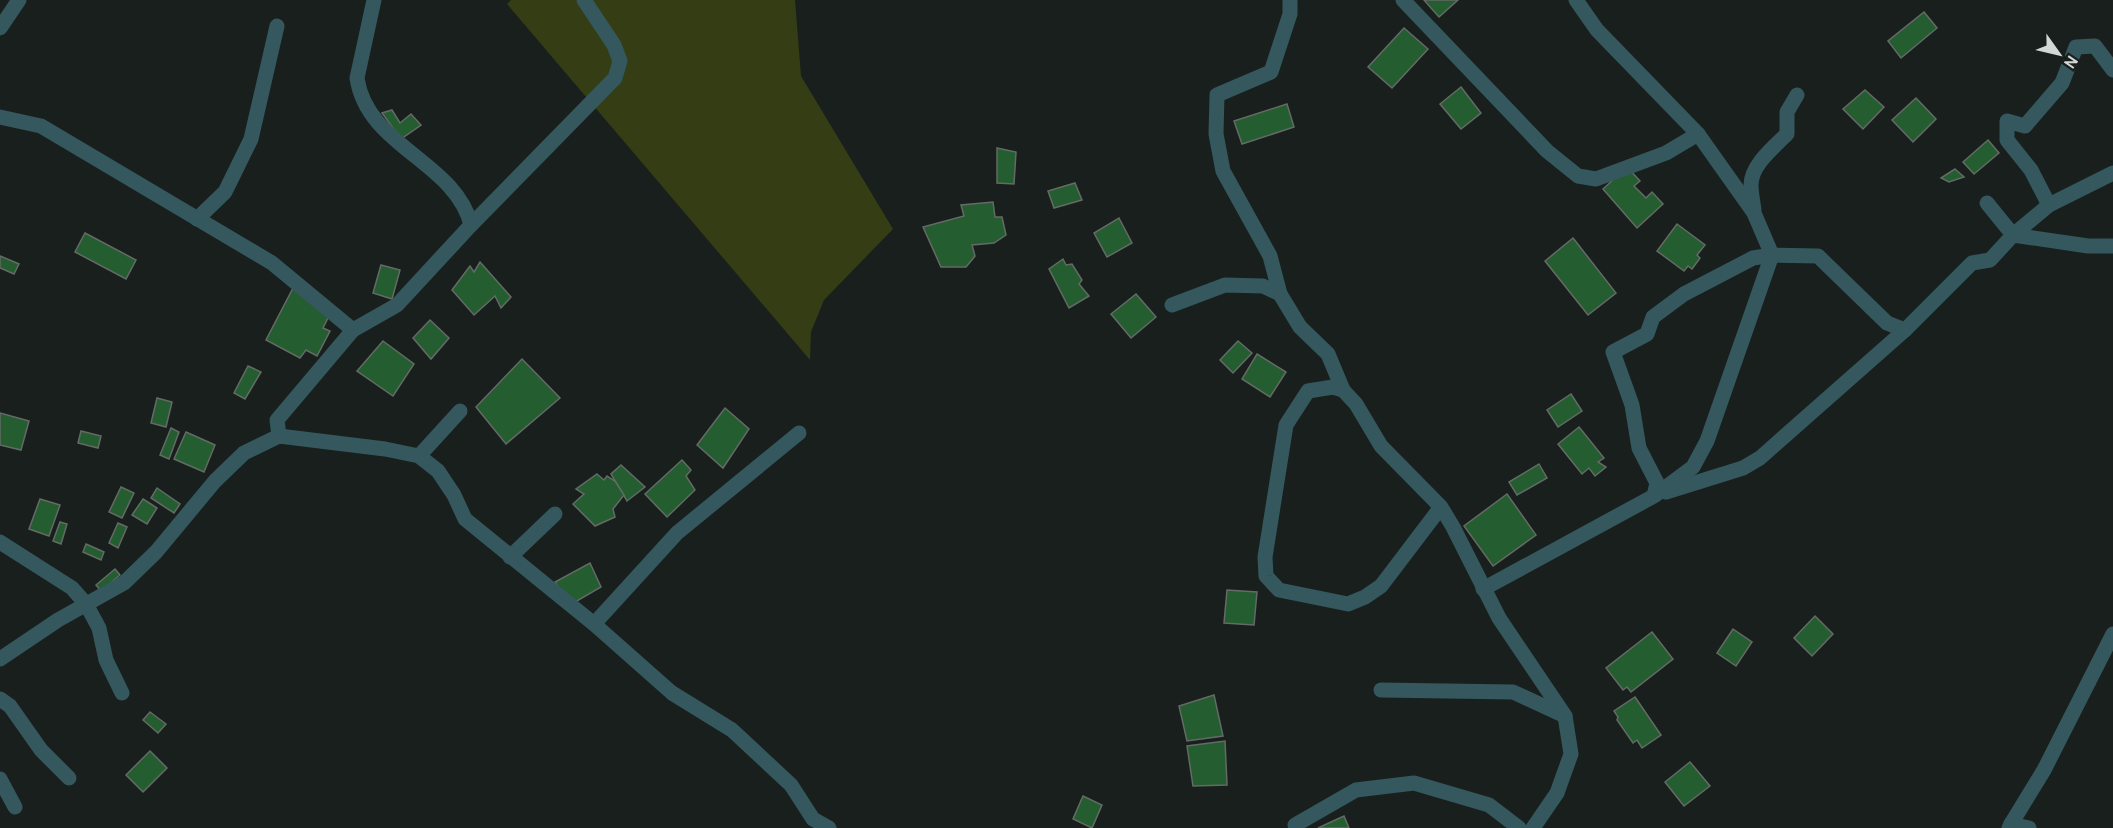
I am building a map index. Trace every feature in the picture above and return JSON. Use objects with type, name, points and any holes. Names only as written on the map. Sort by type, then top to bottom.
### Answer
[{"type":"street","points":[[0,28],[19,0]]},
{"type":"street","points":[[374,0],[357,78],[359,91],[367,109],[390,136],[450,185],[464,204],[471,225]]},
{"type":"street","points":[[279,436],[277,420],[353,330],[397,305],[471,225],[615,78],[620,62],[614,45],[584,0]]},
{"type":"street","points":[[1290,0],[1290,14],[1270,72],[1217,95],[1216,134],[1223,171],[1270,256],[1280,294],[1300,327],[1328,354],[1343,390],[1356,404],[1381,446],[1441,507],[1499,618],[1564,716],[1571,754],[1557,793],[1533,828]]},
{"type":"street","points":[[1403,0],[1547,151],[1578,176],[1596,179],[1666,153],[1698,134]]},
{"type":"street","points":[[1483,588],[1654,496],[1693,467],[1707,441],[1772,255],[1754,213],[1698,134],[1597,30],[1576,0]]},
{"type":"street","points":[[197,219],[225,192],[251,138],[277,26]]},
{"type":"street","points":[[2049,205],[2031,170],[2007,140],[2007,121],[2025,126],[2062,83],[2076,47],[2095,46],[2113,70]]},
{"type":"street","points":[[1754,213],[1751,183],[1754,173],[1766,156],[1787,134],[1787,112],[1797,95]]},
{"type":"street","points":[[0,117],[41,126],[272,263],[353,330]]},
{"type":"street","points":[[1654,496],[1743,468],[1761,458],[1905,330],[1972,263],[1990,260],[2013,234],[2049,205],[2113,173]]},
{"type":"street","points":[[1988,203],[2013,234],[2088,246],[2113,246]]},
{"type":"street","points":[[1654,496],[1658,483],[1639,448],[1632,405],[1613,352],[1647,334],[1653,316],[1684,294],[1753,258],[1772,255],[1818,256],[1887,323],[1905,330]]},
{"type":"street","points":[[1172,305],[1225,285],[1263,286],[1280,294]]},
{"type":"street","points":[[1343,390],[1333,387],[1308,391],[1286,425],[1265,557],[1266,576],[1279,590],[1348,604],[1365,597],[1381,586],[1441,507]]},
{"type":"street","points":[[419,456],[460,411]]},
{"type":"street","points":[[594,624],[677,533],[799,433]]},
{"type":"street","points":[[0,659],[86,604],[124,583],[156,552],[216,481],[244,453],[279,436],[385,449],[419,456],[438,471],[454,495],[465,519],[594,624],[672,693],[732,730],[791,785],[813,819],[829,828]]},
{"type":"street","points":[[510,557],[555,514]]},
{"type":"street","points":[[0,542],[72,588],[86,604],[99,628],[106,660],[122,693]]},
{"type":"street","points":[[2029,828],[2010,826],[2044,770],[2113,634]]},
{"type":"street","points":[[1381,690],[1513,692],[1564,716]]},
{"type":"street","points":[[0,699],[10,706],[41,750],[69,778]]},
{"type":"street","points":[[0,779],[15,807]]},
{"type":"street","points":[[1295,825],[1356,790],[1414,783],[1489,805],[1519,828]]},
{"type":"green space","points":[[511,0],[795,0],[801,76],[893,229],[824,300],[811,332],[810,360],[507,4]]},
{"type":"building","points":[[1424,0],[1458,0],[1439,17]]},
{"type":"building","points":[[1924,12],[1937,28],[1901,58],[1888,41]]},
{"type":"building","points":[[1404,28],[1428,49],[1392,88],[1368,67]]},
{"type":"building","points":[[1461,87],[1481,113],[1461,129],[1440,104]]},
{"type":"building","points":[[1865,90],[1884,107],[1863,129],[1843,109]]},
{"type":"building","points":[[1916,98],[1936,119],[1913,142],[1892,120]]},
{"type":"building","points":[[1287,104],[1294,127],[1242,144],[1234,121]]},
{"type":"building","points":[[392,110],[400,123],[411,114],[421,125],[401,139],[382,113]]},
{"type":"building","points":[[1988,140],[1999,153],[1974,174],[1963,162]]},
{"type":"building","points":[[997,148],[1016,152],[1014,184],[997,183]]},
{"type":"building","points":[[1627,167],[1640,181],[1634,186],[1646,198],[1652,192],[1663,204],[1637,228],[1603,189]]},
{"type":"building","points":[[1955,169],[1964,177],[1949,182],[1941,178]]},
{"type":"building","points":[[1075,183],[1082,200],[1054,208],[1048,191]]},
{"type":"building","points":[[993,202],[995,217],[1002,217],[1006,235],[994,243],[972,245],[975,256],[966,267],[941,267],[923,227],[964,216],[961,205]]},
{"type":"building","points":[[1119,218],[1132,243],[1107,257],[1094,233]]},
{"type":"building","points":[[1677,224],[1705,245],[1697,255],[1700,258],[1692,269],[1688,266],[1684,271],[1657,251]]},
{"type":"building","points":[[85,233],[136,260],[126,279],[75,252]]},
{"type":"building","points":[[1573,238],[1616,293],[1588,315],[1545,261]]},
{"type":"building","points":[[0,256],[19,264],[14,274],[0,268]]},
{"type":"building","points":[[1063,259],[1066,265],[1072,264],[1082,280],[1079,284],[1089,296],[1069,308],[1049,269]]},
{"type":"building","points":[[480,262],[511,297],[501,308],[495,296],[474,315],[452,290],[470,266],[474,272]]},
{"type":"building","points":[[381,265],[400,270],[392,299],[373,293]]},
{"type":"building","points":[[293,288],[330,314],[323,328],[330,331],[317,356],[306,350],[300,358],[266,340]]},
{"type":"building","points":[[1136,294],[1156,317],[1131,338],[1111,314]]},
{"type":"building","points":[[430,320],[449,338],[431,359],[413,338]]},
{"type":"building","points":[[383,341],[414,364],[393,396],[357,371]]},
{"type":"building","points":[[1238,341],[1252,353],[1233,373],[1220,360]]},
{"type":"building","points":[[1257,354],[1286,372],[1270,397],[1242,379]]},
{"type":"building","points":[[522,359],[560,398],[506,444],[476,407]]},
{"type":"building","points":[[248,366],[261,372],[245,399],[234,393]]},
{"type":"building","points":[[1571,394],[1582,411],[1558,427],[1547,410]]},
{"type":"building","points":[[157,398],[172,402],[166,427],[151,423]]},
{"type":"building","points":[[725,408],[749,429],[723,468],[697,445]]},
{"type":"building","points":[[0,413],[29,421],[21,450],[0,445]]},
{"type":"building","points":[[1579,427],[1604,458],[1598,462],[1606,467],[1595,476],[1589,468],[1582,474],[1558,444]]},
{"type":"building","points":[[171,428],[179,432],[169,459],[160,455]]},
{"type":"building","points":[[81,431],[101,436],[98,448],[78,443]]},
{"type":"building","points":[[186,432],[215,445],[204,472],[174,459]]},
{"type":"building","points":[[682,460],[691,470],[686,476],[695,490],[667,517],[645,494]]},
{"type":"building","points":[[1539,464],[1547,478],[1517,495],[1509,482]]},
{"type":"building","points":[[621,465],[645,487],[627,501],[611,474]]},
{"type":"building","points":[[597,474],[604,480],[607,476],[615,481],[624,495],[613,509],[615,517],[595,526],[573,504],[584,494],[576,489]]},
{"type":"building","points":[[121,487],[134,493],[122,518],[109,512]]},
{"type":"building","points":[[157,488],[180,504],[174,513],[151,498]]},
{"type":"building","points":[[1507,494],[1536,535],[1493,566],[1464,526]]},
{"type":"building","points":[[40,499],[60,505],[49,536],[29,529]]},
{"type":"building","points":[[143,499],[157,508],[147,524],[132,515]]},
{"type":"building","points":[[60,522],[67,524],[61,544],[53,541]]},
{"type":"building","points":[[118,523],[127,527],[118,548],[109,543]]},
{"type":"building","points":[[86,544],[104,552],[101,560],[83,552]]},
{"type":"building","points":[[590,563],[601,587],[570,605],[555,582]]},
{"type":"building","points":[[115,569],[120,575],[101,591],[96,585]]},
{"type":"building","points":[[1227,590],[1257,592],[1254,625],[1224,623]]},
{"type":"building","points":[[1815,616],[1833,634],[1812,656],[1794,638]]},
{"type":"building","points":[[1733,629],[1752,642],[1736,666],[1717,653]]},
{"type":"building","points":[[1652,632],[1673,659],[1631,692],[1627,687],[1623,690],[1606,668]]},
{"type":"building","points":[[1214,695],[1223,736],[1187,741],[1179,706]]},
{"type":"building","points":[[1635,697],[1661,735],[1642,748],[1637,740],[1633,743],[1617,720],[1618,717],[1614,711]]},
{"type":"building","points":[[150,712],[166,724],[158,733],[143,720]]},
{"type":"building","points":[[1225,741],[1227,785],[1193,786],[1187,746]]},
{"type":"building","points":[[150,751],[167,768],[143,792],[126,775]]},
{"type":"building","points":[[1690,762],[1710,786],[1684,806],[1665,782]]},
{"type":"building","points":[[1083,796],[1102,805],[1092,828],[1073,819]]},
{"type":"building","points":[[1344,816],[1349,828],[1318,828]]}]
